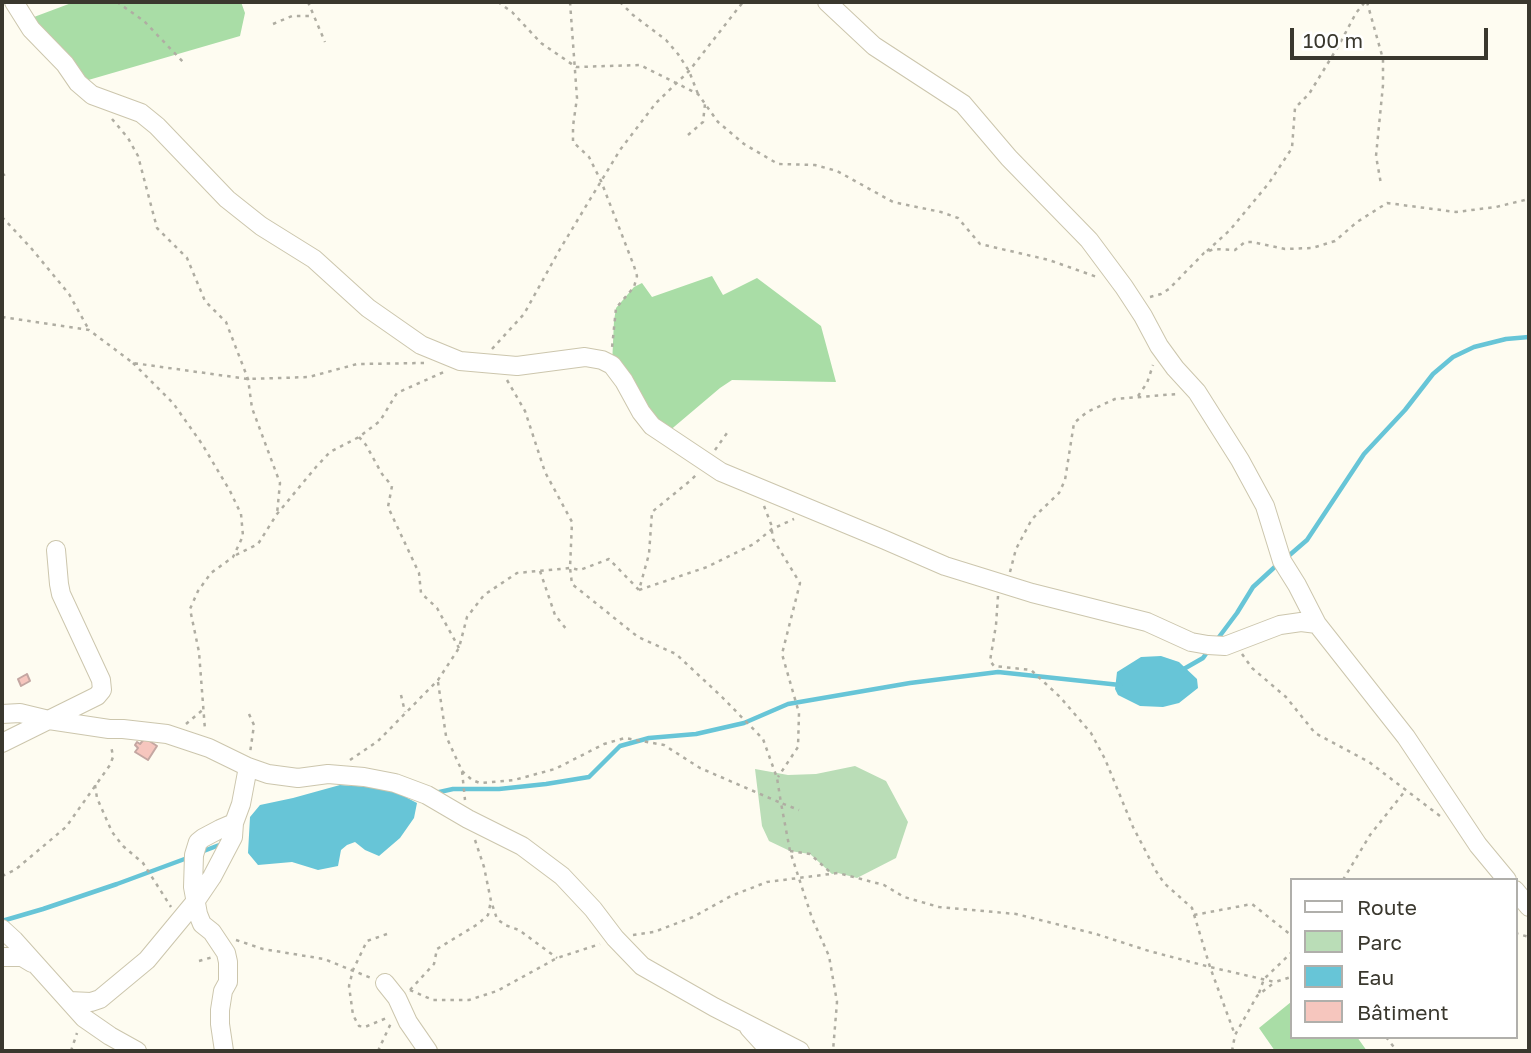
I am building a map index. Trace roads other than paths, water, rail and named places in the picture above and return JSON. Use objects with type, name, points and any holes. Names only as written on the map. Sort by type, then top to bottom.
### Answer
[{"type":"street","points":[[14,2],[31,29],[65,64],[78,83],[92,95],[141,113],[227,198],[261,226],[314,259],[368,308],[421,345],[468,362],[499,365],[517,366],[585,357],[602,360],[612,365],[652,426],[721,472],[945,566],[1002,584],[1147,622],[1191,642],[1208,645],[1225,646],[1280,625],[1301,622],[1317,624]]},
{"type":"street","points":[[827,2],[874,46],[963,104],[1009,158],[1088,240],[1124,287],[1175,369],[1197,392],[1240,460],[1265,506],[1282,561],[1317,624],[1406,737],[1478,845],[1505,878]]},
{"type":"street","points":[[2,743],[97,696],[102,690],[101,680],[61,594],[56,551]]},
{"type":"street","points":[[2,714],[20,713],[109,729],[167,734],[209,748],[268,774],[298,778],[328,774],[364,777],[395,783],[427,795],[522,846],[562,876],[593,909],[615,939],[642,966],[800,1051]]},
{"type":"street","points":[[69,1001],[82,1003],[100,999],[141,966],[195,902],[233,837],[248,766]]},
{"type":"street","points":[[224,1051],[220,1010],[228,982],[228,962],[219,942],[202,924],[195,902],[193,869],[198,842],[234,823]]},
{"type":"street","points":[[1517,892],[1529,907]]},
{"type":"street","points":[[2,929],[93,1024],[110,1037],[137,1051]]},
{"type":"street","points":[[2,957],[22,957],[38,967]]},
{"type":"street","points":[[385,983],[397,998],[415,1035],[428,1051]]},
{"type":"street","points":[[744,1023],[770,1051]]},
{"type":"water","points":[[1161,656],[1179,662],[1197,679],[1198,688],[1179,703],[1163,707],[1140,706],[1118,695],[1115,689],[1117,672],[1141,657]]},
{"type":"water","points":[[340,785],[388,788],[417,803],[414,818],[400,838],[379,856],[355,842],[341,850],[338,866],[318,870],[292,862],[258,865],[248,853],[250,817],[260,805]]},
{"type":"waterway","points":[[1285,559],[1307,540],[1364,454],[1405,410],[1433,374],[1453,357],[1474,347],[1506,339],[1529,337]]},
{"type":"waterway","points":[[1216,641],[1253,587],[1278,564]]},
{"type":"waterway","points":[[1182,670],[1203,658],[1208,651]]},
{"type":"waterway","points":[[435,793],[453,789],[499,789],[589,777],[620,746],[649,738],[696,734],[744,723],[788,704],[910,683],[998,672],[1120,685]]},
{"type":"waterway","points":[[201,852],[222,844]]},
{"type":"waterway","points":[[2,921],[190,857]]}]
